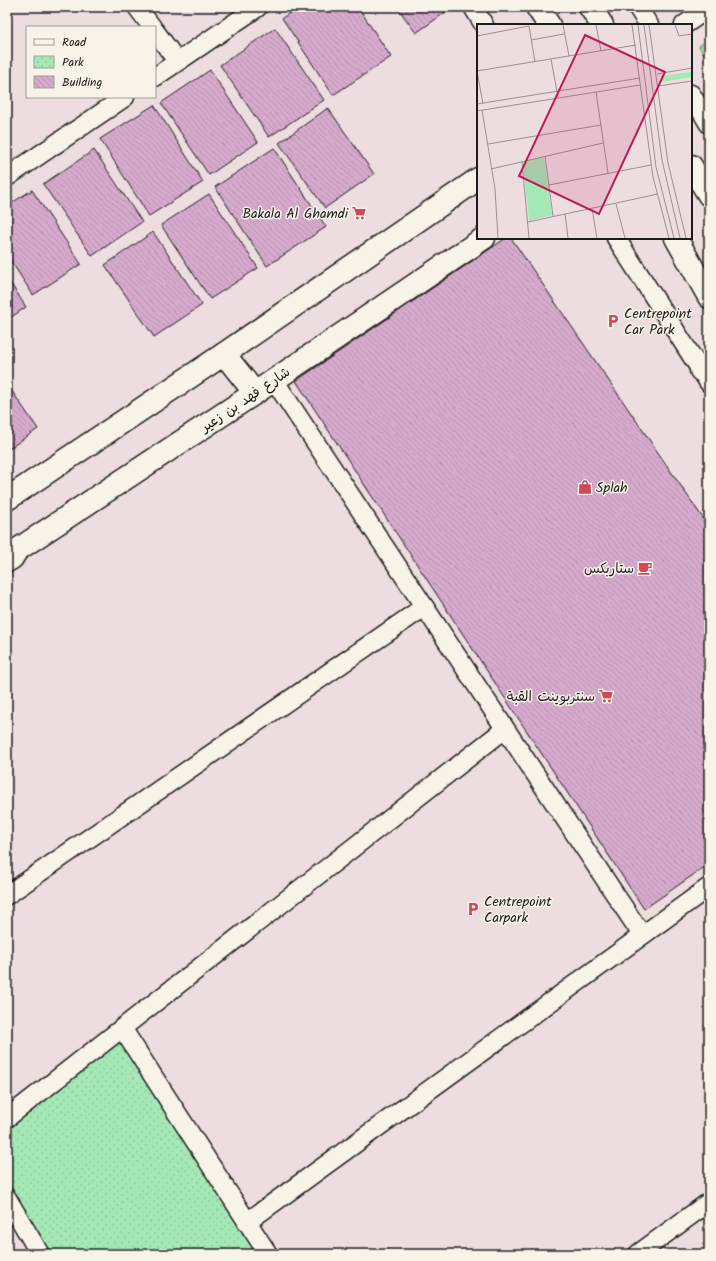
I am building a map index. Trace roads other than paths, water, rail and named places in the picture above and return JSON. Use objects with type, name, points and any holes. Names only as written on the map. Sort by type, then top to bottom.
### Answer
[{"type":"street","points":[[138,7],[151,26]]},
{"type":"street","points":[[156,76],[258,7]]},
{"type":"street","points":[[473,7],[483,24]]},
{"type":"street","points":[[536,7],[548,24]]},
{"type":"street","points":[[590,7],[601,24]]},
{"type":"street","points":[[637,7],[648,24]]},
{"type":"street","points":[[685,24],[709,8]]},
{"type":"street","points":[[156,32],[177,61]]},
{"type":"street","points":[[692,96],[709,124]]},
{"type":"street","points":[[7,177],[124,98]]},
{"type":"street","points":[[692,168],[709,195]]},
{"type":"street","points":[[7,499],[224,354],[477,180]]},
{"type":"street","name":"شارع فهد بن زعير","points":[[10,549],[255,393],[483,239]]},
{"type":"street","points":[[617,239],[706,373]]},
{"type":"street","points":[[677,239],[709,297]]},
{"type":"street","points":[[224,354],[255,393]]},
{"type":"street","points":[[274,380],[642,935]]},
{"type":"street","points":[[7,895],[424,607]]},
{"type":"street","points":[[7,1118],[505,729]]},
{"type":"street","points":[[247,1222],[709,887]]},
{"type":"street","points":[[122,1028],[268,1254]]},
{"type":"street","points":[[7,1198],[40,1254]]},
{"type":"street","points":[[645,1252],[709,1202]]},
{"type":"place","name":"Bakala Al Ghamdi","points":[[359,213]]},
{"type":"place","name":"Centrepoint Car Park","points":[[613,321]]},
{"type":"place","name":"Splah","points":[[585,487]]},
{"type":"place","name":"ستاربكس","points":[[645,568]]},
{"type":"place","name":"سنتربوينت القبة","points":[[606,696]]},
{"type":"place","name":"Centrepoint Carpark","points":[[473,909]]}]
